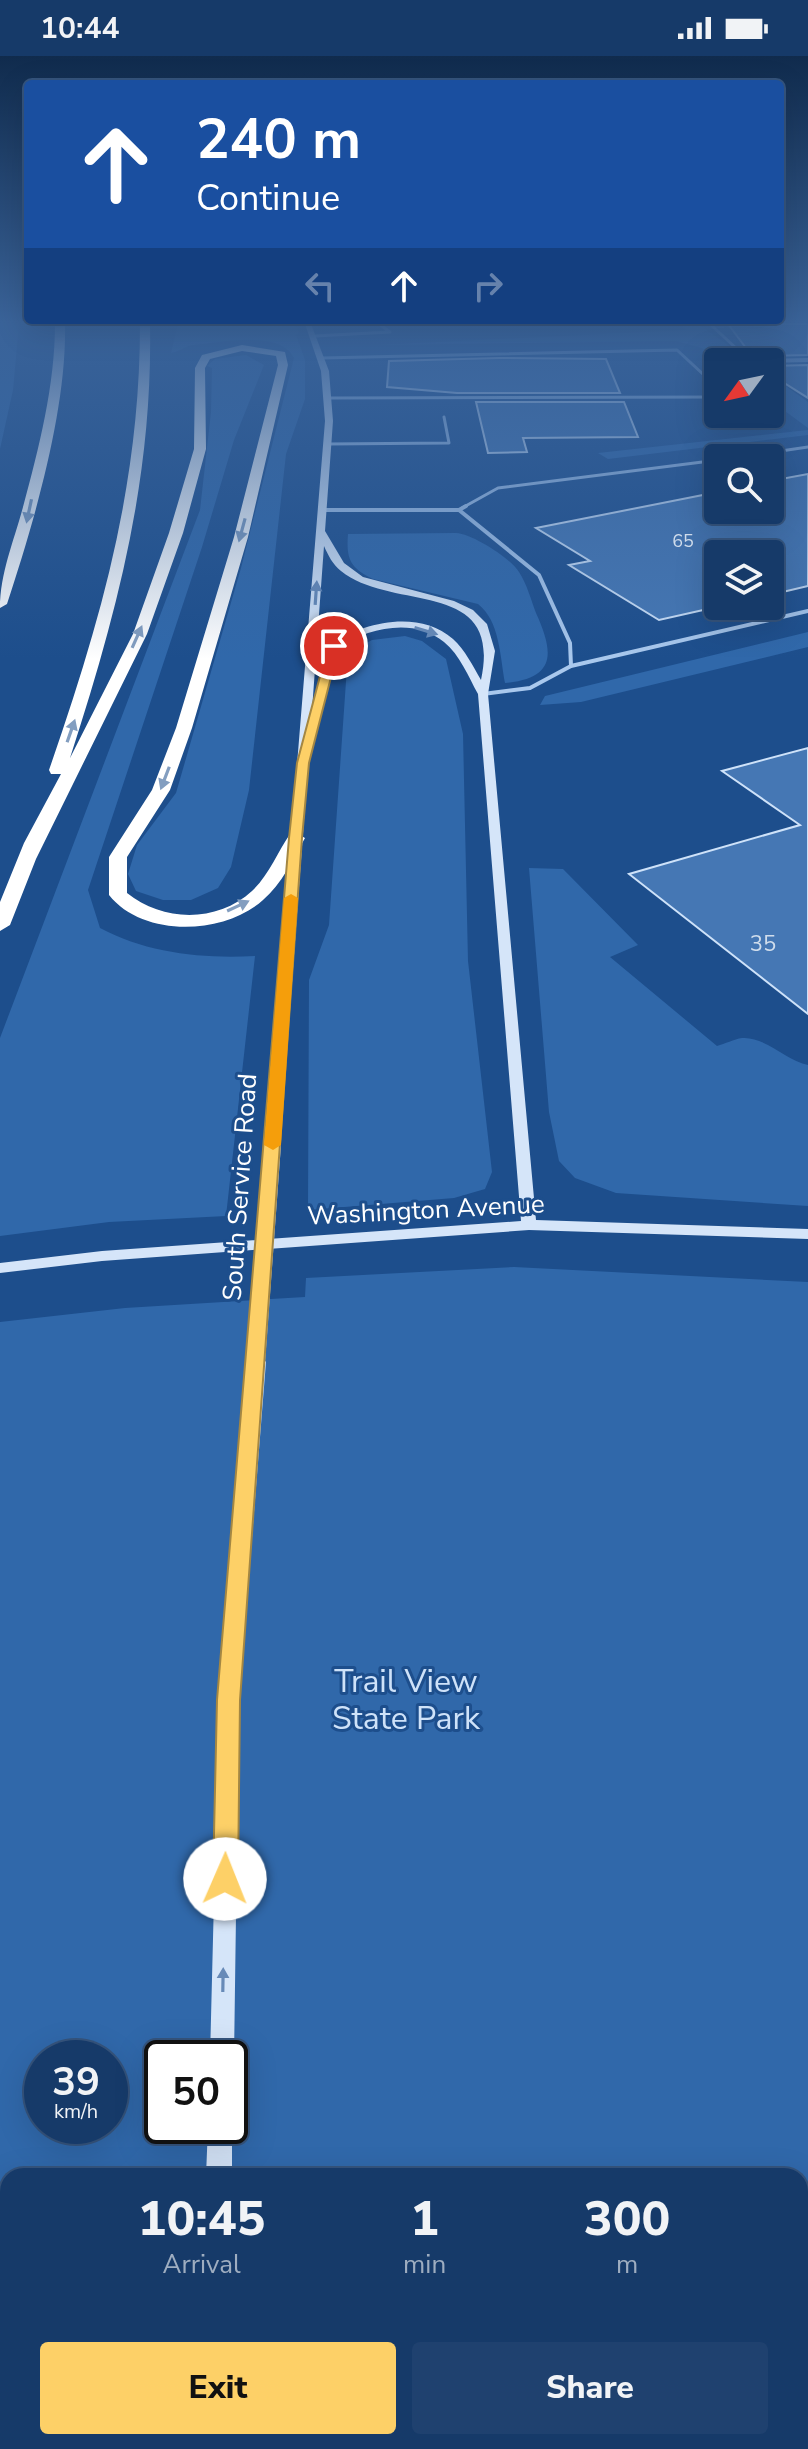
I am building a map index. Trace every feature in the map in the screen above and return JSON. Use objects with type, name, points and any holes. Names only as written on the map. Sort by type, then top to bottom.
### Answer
[{"type":"highway","points":[[0,604],[24,537],[45,436]]},
{"type":"highway","points":[[0,925],[28,857],[95,660],[126,534],[141,436]]},
{"type":"highway","points":[[28,857],[140,634],[176,533],[200,449],[200,436]]},
{"type":"highway","points":[[266,436],[241,537],[184,728],[161,790],[118,857],[118,895],[145,914],[188,921],[229,912],[254,899],[296,838]]},
{"type":"main road","name":"South Service Road","points":[[222,2040],[229,1700],[327,436]]},
{"type":"main road","points":[[321,532],[341,567],[349,573],[373,584],[453,605],[477,617],[485,628],[491,646],[483,694],[529,1225]]},
{"type":"main road","points":[[303,763],[334,646],[344,638],[394,626],[432,631],[447,639],[483,694]]},
{"type":"main road","name":"Washington Avenue","points":[[0,1268],[102,1256],[529,1225],[808,1234]]},
{"type":"main road","points":[[219,2168],[220,2144]]},
{"type":"lane","points":[[327,444],[449,443],[448,436]]},
{"type":"lane","points":[[784,450],[808,447]]},
{"type":"lane","points":[[323,510],[459,510],[498,488],[704,462]]},
{"type":"lane","points":[[459,510],[539,575],[570,643],[571,666]]},
{"type":"lane","points":[[483,694],[509,693],[545,685],[571,666],[808,611]]},
{"type":"green space","points":[[208,436],[236,436],[88,890],[100,928],[118,937],[156,949],[195,955],[255,956],[226,1216],[109,1222],[0,1236],[0,1038],[200,510]]},
{"type":"green space","points":[[274,436],[292,436],[286,454],[249,790],[231,867],[218,888],[191,900],[163,900],[136,891],[128,874],[137,845],[176,793],[241,568]]},
{"type":"green space","points":[[756,436],[802,436],[733,444],[704,444],[704,447],[608,459],[598,453]]},
{"type":"green space","points":[[456,533],[472,538],[508,560],[522,577],[548,651],[543,669],[535,675],[505,683],[495,630],[478,604],[373,579],[354,567],[349,556],[348,534]]},
{"type":"green space","points":[[808,632],[808,647],[581,702],[540,705],[545,696]]},
{"type":"green space","points":[[405,636],[422,641],[446,659],[463,734],[468,961],[492,1172],[485,1189],[454,1198],[308,1210],[309,980],[329,925],[348,653],[372,640]]},
{"type":"green space","points":[[529,868],[563,869],[638,945],[610,957],[717,1046],[750,1038],[808,1065],[808,1206],[616,1193],[575,1178],[559,1161],[549,1112]]},
{"type":"green space","name":"Trail View State Park","points":[[514,1267],[808,1282],[808,2168],[0,2168],[0,1322],[125,1308],[305,1297],[306,1278]]},
{"type":"building","points":[[484,436],[638,437],[523,438],[527,452],[488,453]]},
{"type":"building","points":[[808,474],[808,586],[784,592],[784,540],[704,540],[704,610],[659,620],[569,565],[590,561],[536,528],[704,495],[704,524],[784,524],[784,478]]},
{"type":"building","points":[[808,748],[808,1014],[629,874],[800,825],[722,771]]},
{"type":"slow traffic","points":[[273,1145],[291,898]]},
{"type":"route","points":[[225,1879],[229,1700],[296,838],[303,763],[334,646]]}]
